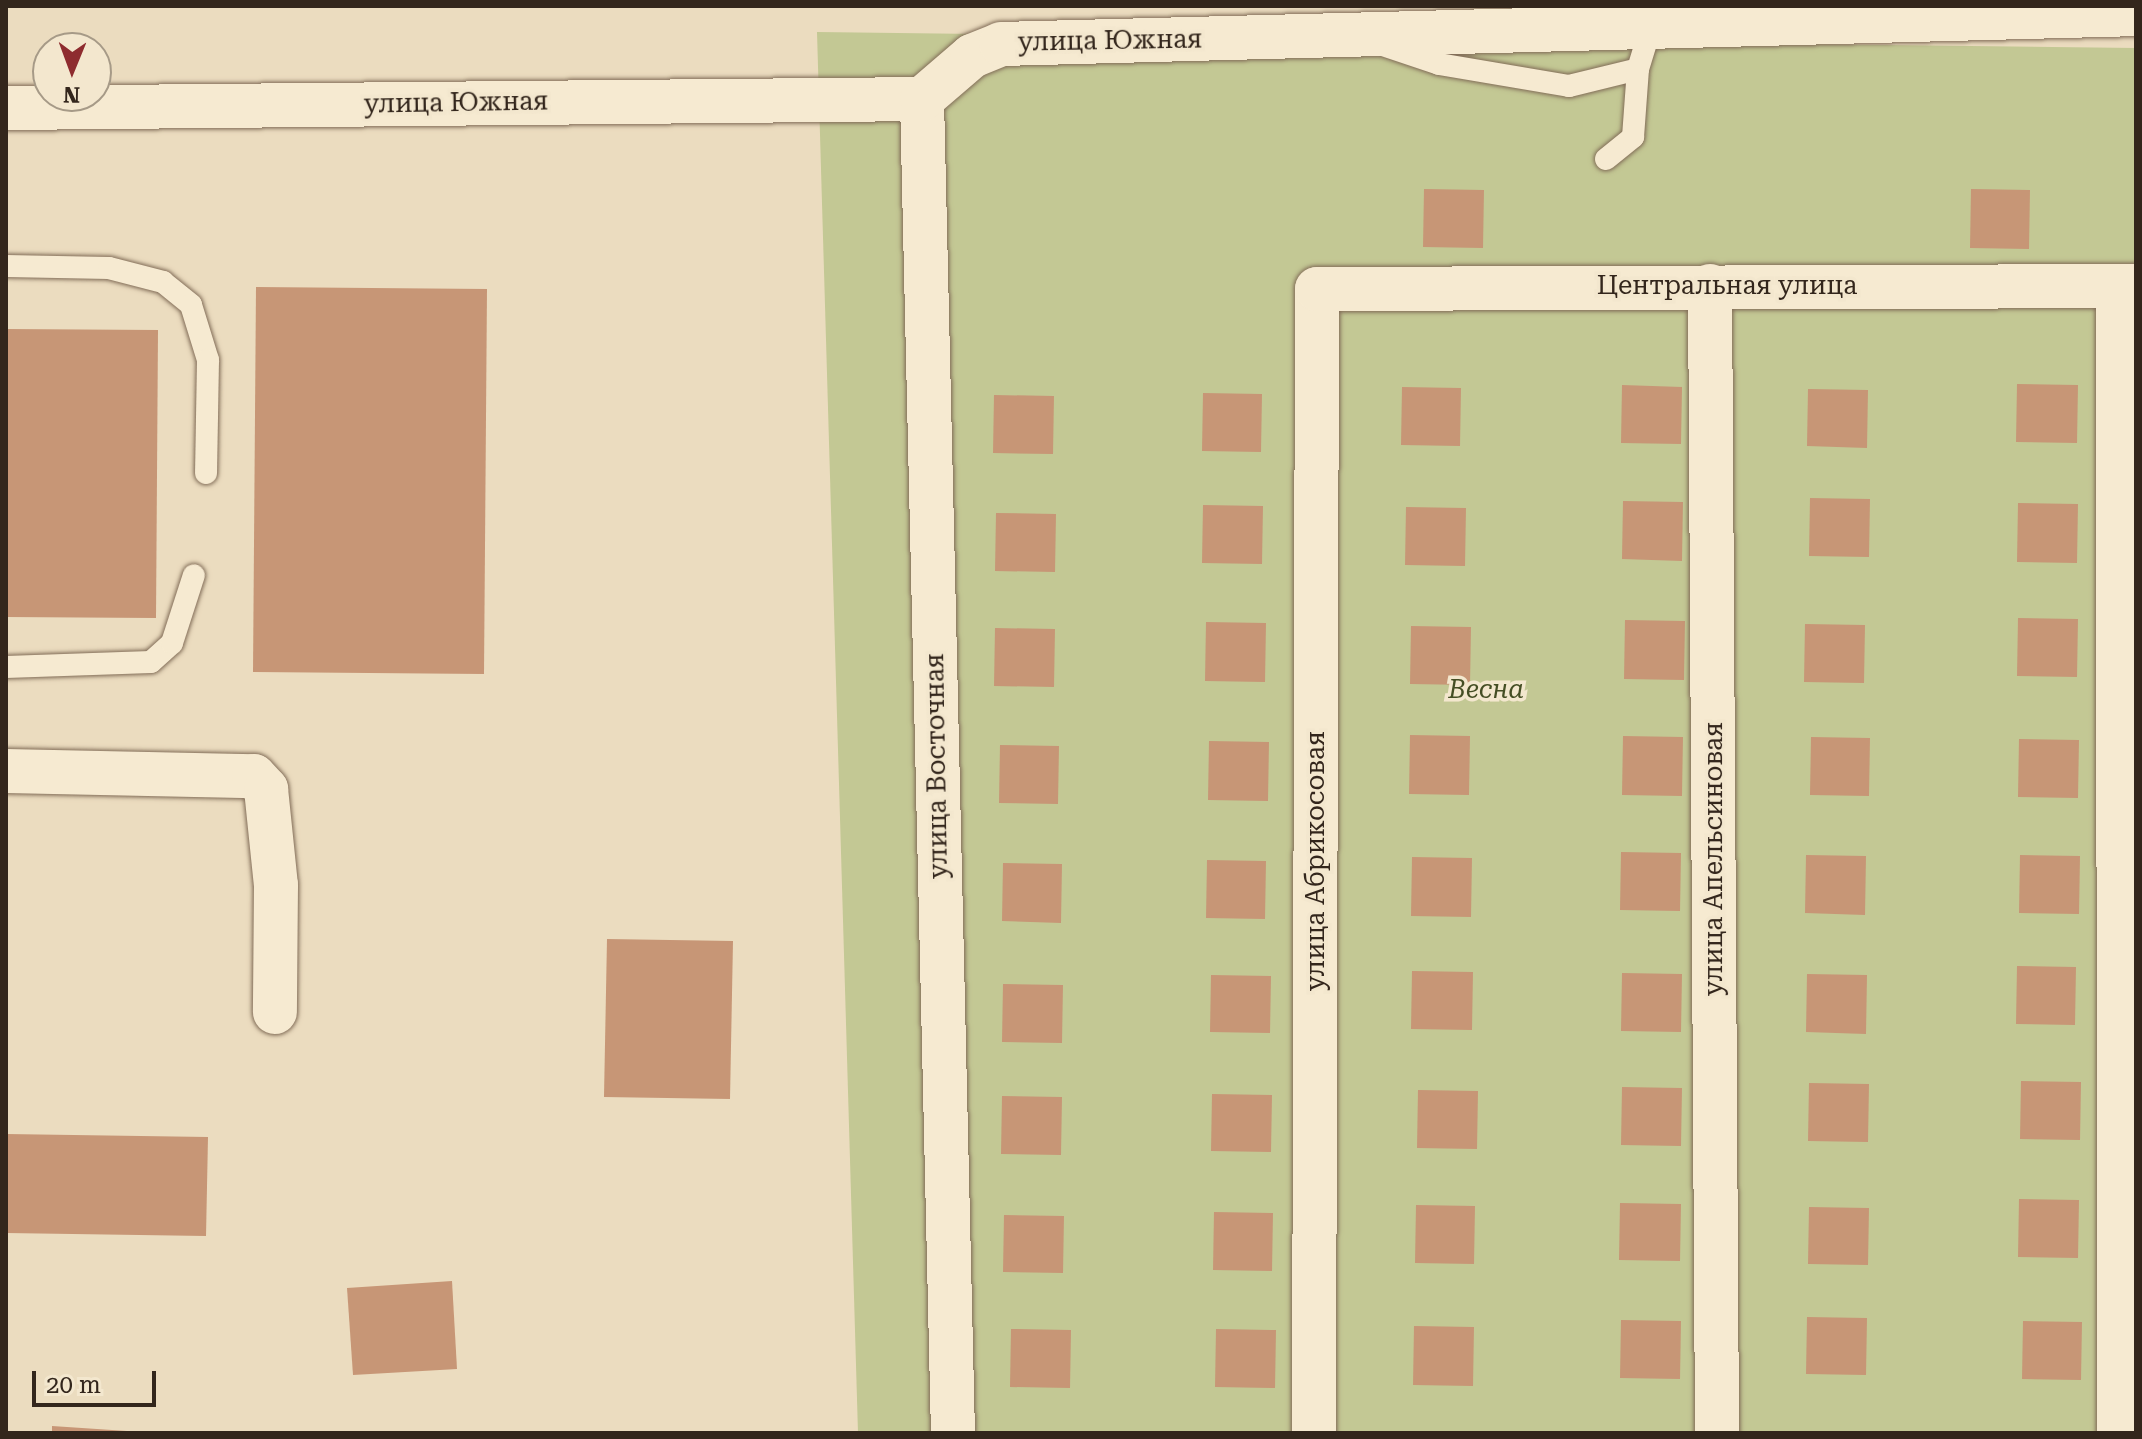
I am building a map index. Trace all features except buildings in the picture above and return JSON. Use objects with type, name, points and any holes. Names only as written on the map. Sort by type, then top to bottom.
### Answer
[{"type":"street","name":"улица Южная","points":[[6,108],[922,99],[972,56],[1001,44],[1352,35],[1654,16],[2136,14]]},
{"type":"street","name":"улица Восточная","points":[[922,99],[953,1433]]},
{"type":"street","name":"улица Апельсиновая","points":[[1710,286],[1717,1433]]},
{"type":"street","name":"Центральная улица","points":[[1317,289],[2127,286]]},
{"type":"street","points":[[2119,1433],[2127,286]]},
{"type":"street","name":"улица Абрикосовая","points":[[1314,1433],[1317,289]]},
{"type":"street","points":[[6,771],[254,776],[266,789],[276,885],[275,1012]]},
{"type":"lane","points":[[1606,159],[1633,137],[1638,69],[1654,16]]},
{"type":"lane","points":[[1352,35],[1439,64],[1569,86],[1638,69]]},
{"type":"lane","points":[[6,266],[109,268],[163,282],[191,305],[208,360],[206,473]]},
{"type":"lane","points":[[6,667],[151,662],[172,643],[194,575]]},
{"type":"green space","name":"Весна","points":[[817,32],[2136,48],[2136,1433],[858,1433]]}]
